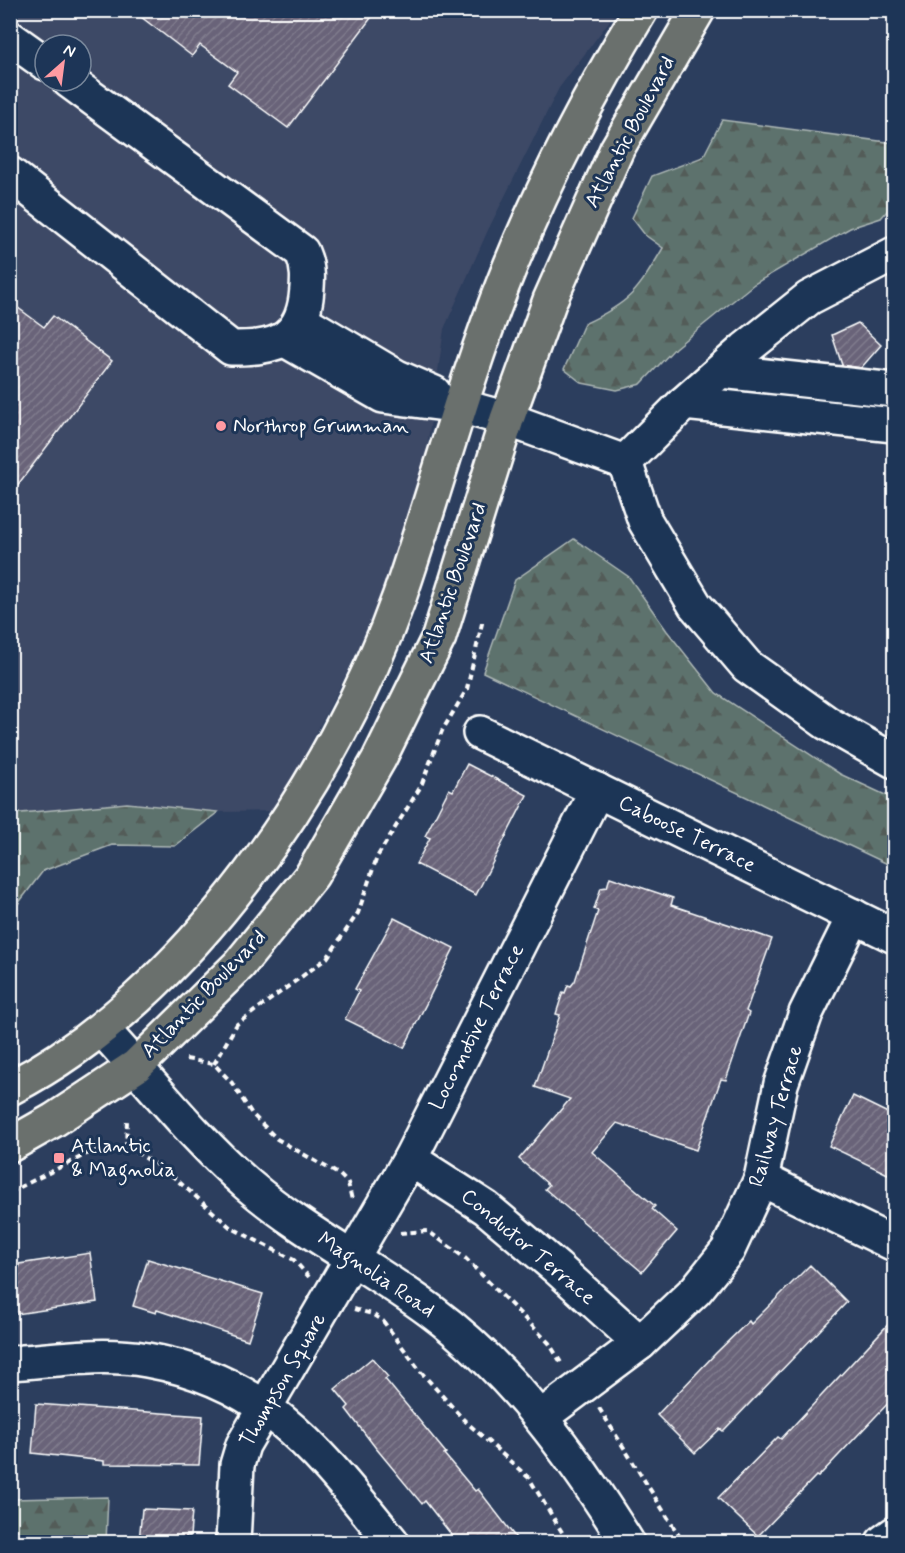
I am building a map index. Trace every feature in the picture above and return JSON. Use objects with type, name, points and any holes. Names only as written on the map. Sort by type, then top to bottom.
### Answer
[{"type":"main road","name":"Atlantic Boulevard","points":[[10,1088],[102,1029],[167,973],[203,934],[267,848],[330,747],[373,663],[399,597],[460,406],[505,278],[567,144],[641,10]]},
{"type":"main road","name":"Atlantic Boulevard","points":[[10,1145],[54,1120],[136,1066],[239,965],[312,875],[373,768],[439,637],[507,419],[550,300],[617,149],[698,10]]},
{"type":"street","points":[[10,38],[33,54]]},
{"type":"street","points":[[10,174],[222,344],[231,348],[266,347],[293,330],[309,277],[302,252],[85,93]]},
{"type":"street","points":[[625,462],[684,403],[809,298],[894,254]]},
{"type":"street","points":[[293,330],[460,406],[507,419],[625,462]]},
{"type":"street","points":[[721,371],[894,390]]},
{"type":"street","points":[[684,403],[894,424]]},
{"type":"street","points":[[625,462],[645,521],[656,540],[695,605],[747,666],[827,723],[894,761]]},
{"type":"street","name":"Caboose Terrace","points":[[480,733],[894,936]]},
{"type":"street","name":"Locomotive Terrace","points":[[351,1259],[410,1159],[597,790]]},
{"type":"street","name":"Railway Terrace","points":[[541,1417],[640,1343],[696,1290],[728,1250],[760,1179],[781,1084],[806,1013],[854,916]]},
{"type":"street","name":"Magnolia Road","points":[[102,1029],[197,1137],[249,1185],[351,1259],[431,1311],[485,1358],[541,1417],[591,1485],[627,1542]]},
{"type":"street","name":"Conductor Terrace","points":[[410,1159],[486,1208],[640,1343]]},
{"type":"street","points":[[760,1179],[894,1244]]},
{"type":"street","name":"Thompson Square","points":[[233,1542],[237,1466],[243,1445],[351,1259]]},
{"type":"street","points":[[10,1362],[103,1357],[146,1360],[188,1370],[228,1385],[264,1406],[298,1432],[328,1464],[392,1542]]},
{"type":"street","points":[[883,1542],[894,1534]]},
{"type":"path","points":[[214,1064],[237,1023],[318,965],[342,939],[358,913],[377,857],[421,786],[442,731],[467,689],[483,619]]},
{"type":"path","points":[[185,1059],[214,1064],[232,1083],[252,1114],[277,1139],[340,1175],[348,1183],[350,1199],[400,1233],[428,1231],[450,1245],[549,1343],[559,1362],[582,1386],[637,1466],[683,1542]]},
{"type":"path","points":[[126,1148],[127,1120]]},
{"type":"path","points":[[10,1192],[97,1149],[126,1148],[168,1172],[230,1227],[294,1260],[304,1274],[332,1295],[357,1311],[372,1314],[383,1322],[421,1372],[463,1419],[529,1478],[568,1542]]},
{"type":"shaded area","name":"Northrop Grumman","points":[[11,11],[617,11],[559,88],[488,230],[444,329],[424,469],[384,590],[349,669],[276,811],[218,812],[127,803],[11,814]]},
{"type":"green space","points":[[722,120],[894,143],[894,203],[881,218],[850,228],[754,284],[675,348],[641,384],[617,390],[582,383],[564,369],[584,324],[623,302],[639,286],[663,248],[645,235],[632,218],[652,176],[703,157]]},
{"type":"green space","points":[[574,539],[629,577],[667,631],[716,693],[840,774],[894,799],[894,867],[483,672],[515,580]]},
{"type":"green space","points":[[127,803],[218,812],[175,846],[112,845],[43,871],[11,913],[11,814]]},
{"type":"green space","points":[[108,1497],[106,1542],[11,1542],[11,1499]]},
{"type":"building","points":[[132,10],[377,10],[288,128],[228,84],[237,72],[200,45],[192,56]]},
{"type":"building","points":[[10,302],[44,327],[53,316],[112,361],[10,495]]},
{"type":"building","points":[[858,323],[881,345],[861,368],[842,365],[832,335]]},
{"type":"building","points":[[467,764],[527,795],[476,895],[416,864],[430,838],[425,836],[449,789],[453,791]]},
{"type":"building","points":[[610,877],[673,898],[671,905],[772,939],[746,1011],[749,1013],[726,1080],[721,1079],[696,1150],[617,1123],[592,1152],[655,1206],[652,1209],[677,1231],[642,1272],[545,1189],[549,1185],[519,1159],[570,1099],[535,1087],[560,1015],[556,1014],[563,992],[565,993],[568,985],[571,986],[575,981],[598,911],[594,909],[601,888],[607,887]]},
{"type":"building","points":[[394,918],[454,948],[404,1048],[345,1019],[359,991],[355,989]]},
{"type":"building","points":[[853,1096],[894,1116],[894,1177],[829,1146]]},
{"type":"building","points":[[90,1253],[97,1302],[10,1315],[10,1268],[19,1267],[19,1264]]},
{"type":"building","points":[[148,1259],[263,1294],[248,1340],[157,1310],[156,1313],[133,1306]]},
{"type":"building","points":[[810,1265],[847,1302],[723,1431],[720,1429],[695,1453],[657,1415],[716,1353],[749,1321],[751,1324]]},
{"type":"building","points":[[894,1318],[894,1397],[758,1536],[718,1498],[778,1437],[781,1439]]},
{"type":"building","points":[[372,1358],[388,1377],[385,1379],[446,1453],[444,1454],[475,1491],[478,1489],[519,1542],[457,1542],[425,1501],[422,1504],[375,1447],[346,1409],[349,1406],[335,1389]]},
{"type":"building","points":[[36,1404],[203,1416],[199,1465],[104,1464],[104,1461],[32,1453]]},
{"type":"building","points":[[142,1509],[192,1511],[190,1536],[186,1536],[185,1542],[139,1542]]},
{"type":"place","name":"Northrop Grumman","points":[[221,426]]},
{"type":"place","name":"Atlantic & Magnolia","points":[[59,1158]]}]
